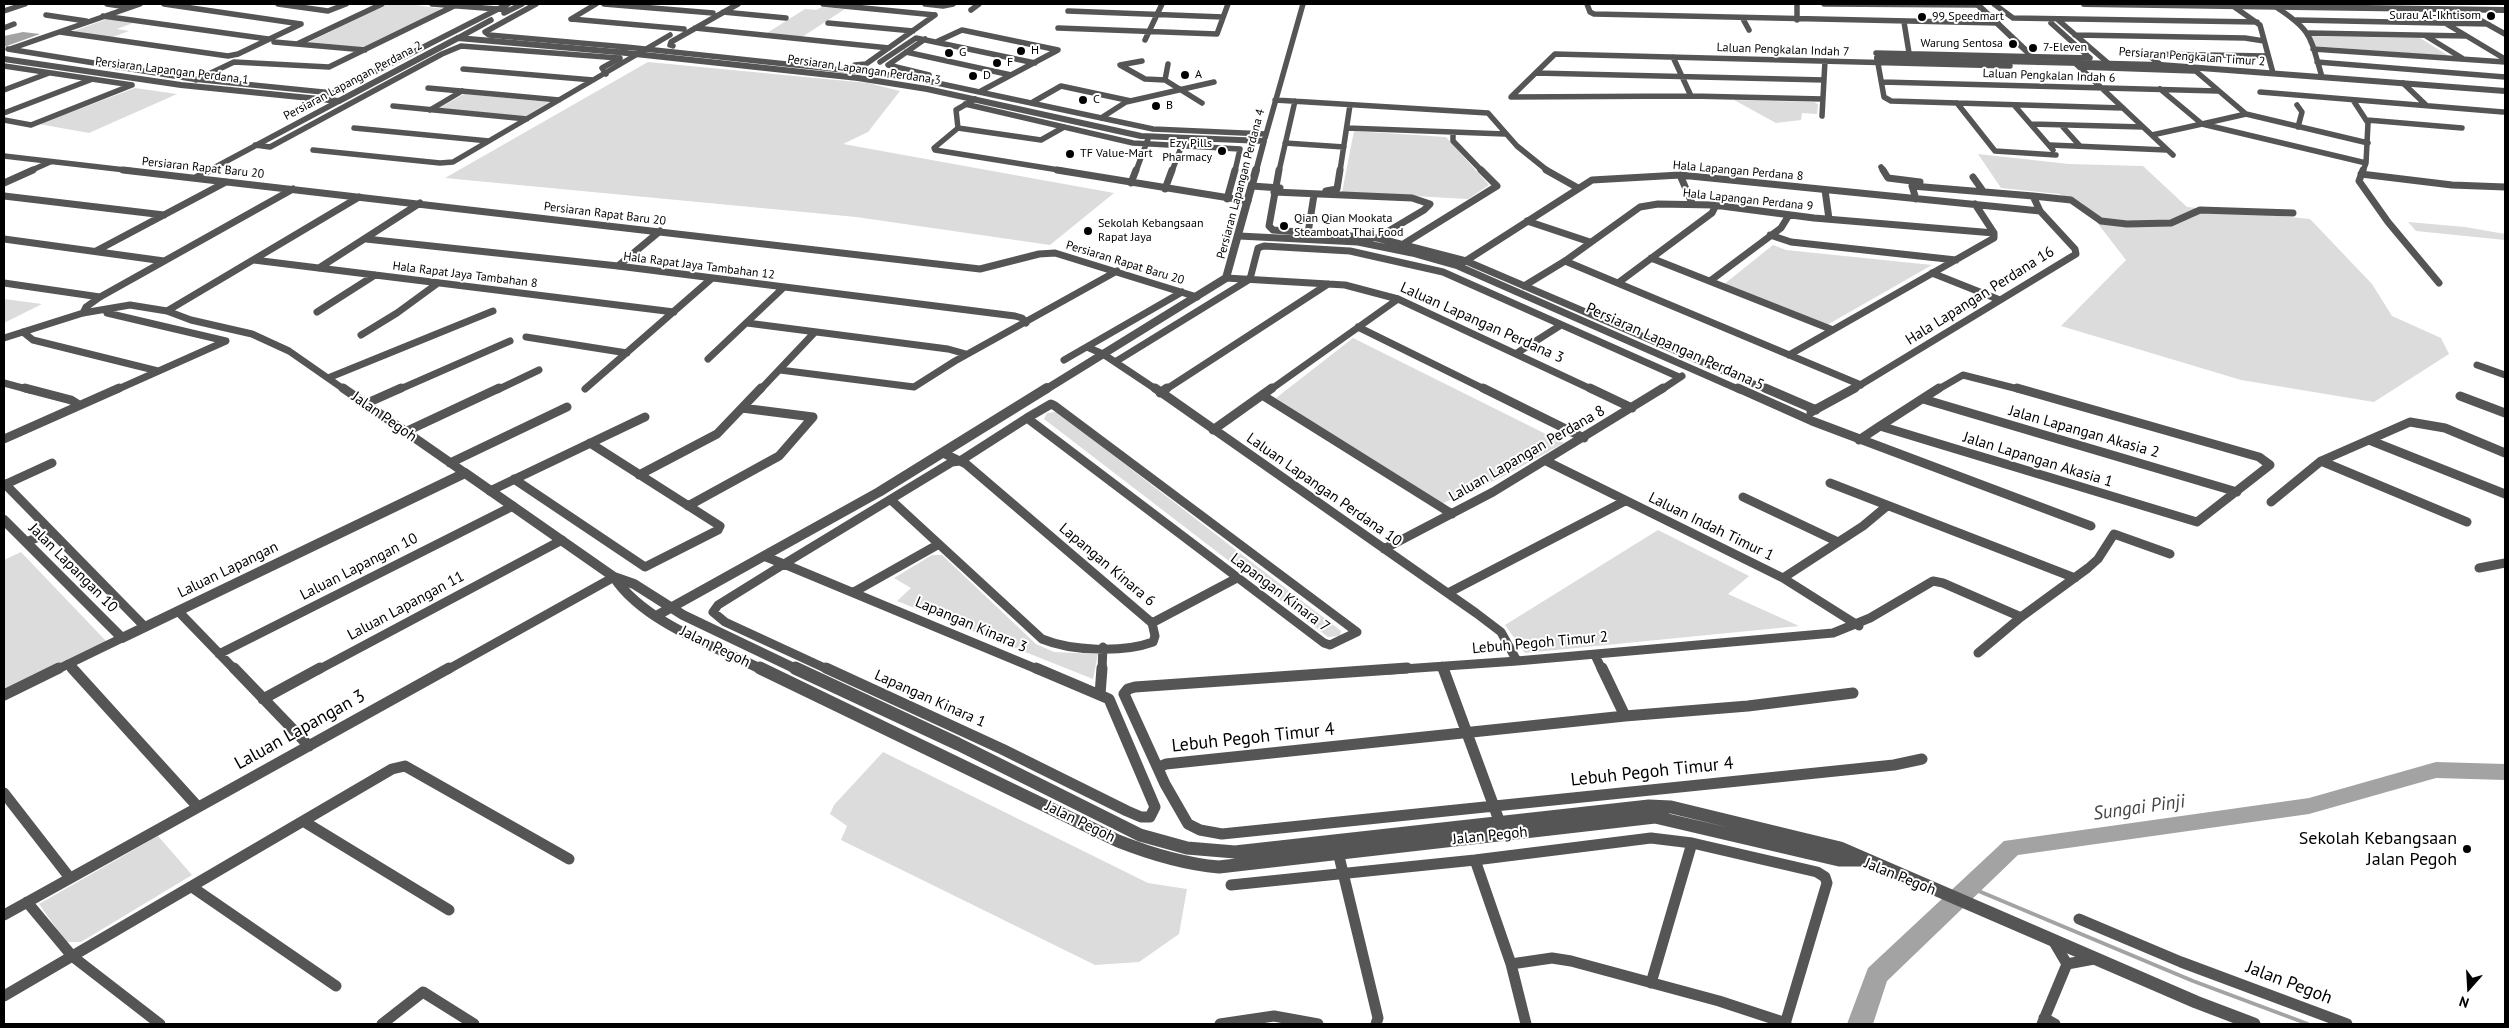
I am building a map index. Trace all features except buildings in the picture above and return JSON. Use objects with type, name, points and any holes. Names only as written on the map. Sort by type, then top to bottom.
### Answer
[{"type":"street","points":[[4,11],[25,4]]},
{"type":"street","points":[[107,4],[130,7]]},
{"type":"street","points":[[6,50],[140,4]]},
{"type":"street","points":[[60,32],[225,55],[236,54],[272,41],[301,24],[164,4]]},
{"type":"street","points":[[278,4],[330,10],[346,4]]},
{"type":"street","points":[[297,44],[382,4]]},
{"type":"street","points":[[432,4],[510,10]]},
{"type":"street","points":[[6,50],[195,79],[338,92],[508,4]]},
{"type":"street","name":"Persiaran Lapangan Perdana 2","points":[[195,178],[522,4]]},
{"type":"street","points":[[536,4],[485,30],[485,32],[489,35],[551,40],[627,50]]},
{"type":"street","points":[[596,4],[571,19],[696,28],[889,48]]},
{"type":"street","points":[[604,4],[713,13]]},
{"type":"street","points":[[313,150],[448,163],[457,160],[606,74],[660,37],[686,28],[729,4]]},
{"type":"street","points":[[738,4],[671,42],[672,46],[863,65],[935,15],[823,4]]},
{"type":"street","points":[[925,4],[954,4]]},
{"type":"street","points":[[971,10],[979,4]]},
{"type":"street","points":[[1145,40],[1162,4]]},
{"type":"street","points":[[1058,28],[1217,34],[1228,4]]},
{"type":"street","points":[[1294,41],[1303,4]]},
{"type":"street","points":[[1586,4],[1591,13],[1743,19],[1998,23]]},
{"type":"street","points":[[1797,4],[1797,20]]},
{"type":"street","points":[[1824,4],[1978,5],[2036,60]]},
{"type":"street","points":[[1994,4],[2011,18],[2256,22]]},
{"type":"street","points":[[2084,4],[2505,10]]},
{"type":"street","points":[[2233,5],[2261,27],[2272,73]]},
{"type":"street","points":[[181,85],[234,62],[323,69],[366,50],[454,6]]},
{"type":"street","points":[[2276,7],[2296,20],[2309,33],[2322,77]]},
{"type":"street","points":[[2462,10],[2505,34]]},
{"type":"street","points":[[1068,11],[1223,17]]},
{"type":"street","points":[[723,12],[786,18]]},
{"type":"street","points":[[46,15],[88,22]]},
{"type":"street","points":[[103,16],[272,41],[366,50]]},
{"type":"street","points":[[1743,19],[1749,30]]},
{"type":"street","points":[[2057,19],[2108,63]]},
{"type":"street","points":[[2296,20],[2488,24]]},
{"type":"street","points":[[1904,22],[1909,57],[2036,60],[2090,58]]},
{"type":"street","points":[[828,23],[913,31]]},
{"type":"street","points":[[2444,23],[2505,60]]},
{"type":"street","points":[[4,28],[14,24]]},
{"type":"street","points":[[2064,26],[2053,24],[2090,58]]},
{"type":"street","points":[[936,42],[962,30],[1058,50],[981,91]]},
{"type":"street","points":[[2309,33],[2466,36]]},
{"type":"street","points":[[648,49],[670,37],[670,35]]},
{"type":"street","points":[[2075,35],[2245,38],[2264,41]]},
{"type":"street","points":[[2425,36],[2464,59]]},
{"type":"street","name":"Persiaran Lapangan Perdana 3","points":[[458,38],[542,45],[618,55],[627,50],[638,51],[858,78],[975,99],[1148,140],[1265,138]]},
{"type":"street","points":[[858,78],[916,38],[1035,63]]},
{"type":"street","points":[[925,39],[888,65],[988,88]]},
{"type":"street","points":[[533,51],[551,40]]},
{"type":"street","name":"Persiaran Lapangan Perdana 4","points":[[656,616],[766,557],[879,492],[1226,278],[1275,100],[1294,41]]},
{"type":"street","points":[[255,145],[270,147],[454,48],[466,46],[618,55]]},
{"type":"street","name":"Persiaran Lapangan Perdana 3","points":[[638,51],[648,49],[867,71],[1035,101],[1153,129],[1265,138]]},
{"type":"street","points":[[2313,49],[2505,60]]},
{"type":"street","points":[[2491,50],[2505,51]]},
{"type":"street","points":[[906,52],[1011,75]]},
{"type":"street","name":"Laluan Pengkalan Indah 7","points":[[1536,73],[1555,54],[1825,61],[1877,58],[2008,64]]},
{"type":"street","points":[[2161,65],[2147,54],[2267,56]]},
{"type":"street","points":[[606,74],[602,68],[618,55]]},
{"type":"street","points":[[1673,57],[1691,96]]},
{"type":"street","name":"Persiaran Pengkalan Timur 2","points":[[1877,58],[1909,57],[2008,64],[2036,60],[2077,65],[2108,63],[2161,65],[2193,69],[2272,73],[2505,91]]},
{"type":"street","name":"Persiaran Lapangan Perdana 1","points":[[4,58],[181,85],[339,101]]},
{"type":"street","points":[[1877,58],[1884,97],[1887,100],[2123,108]]},
{"type":"street","points":[[1142,61],[1120,65],[1144,79],[1165,80],[1178,90],[1193,95],[1202,102]]},
{"type":"street","points":[[1822,116],[1825,61]]},
{"type":"street","points":[[2318,62],[2505,76]]},
{"type":"street","points":[[1165,80],[1168,64]]},
{"type":"street","points":[[2077,65],[2193,69],[2246,114],[2368,143]]},
{"type":"street","points":[[2077,65],[2173,155]]},
{"type":"street","points":[[4,68],[52,72],[132,85],[31,125],[4,120]]},
{"type":"street","points":[[463,68],[594,80]]},
{"type":"street","points":[[4,90],[52,72]]},
{"type":"street","points":[[1823,99],[1691,96],[1513,98],[1511,96],[1536,73],[1824,80]]},
{"type":"street","points":[[4,113],[105,74]]},
{"type":"street","points":[[1104,116],[1131,101],[1214,82]]},
{"type":"street","name":"Laluan Pengkalan Indah 6","points":[[1882,82],[2217,91]]},
{"type":"street","points":[[2403,83],[2426,105]]},
{"type":"street","points":[[1035,101],[1061,86],[1131,101]]},
{"type":"street","points":[[428,88],[560,100]]},
{"type":"street","points":[[2160,89],[2202,124],[2366,163]]},
{"type":"street","points":[[430,110],[463,91]]},
{"type":"street","points":[[2260,92],[2503,112]]},
{"type":"street","points":[[958,128],[956,111],[975,99]]},
{"type":"street","points":[[1275,100],[1488,113],[1505,134],[1554,177],[1578,188]]},
{"type":"street","points":[[2353,100],[2367,120],[2368,143],[2366,163],[2359,181],[2367,195],[2439,283]]},
{"type":"street","points":[[1295,102],[1274,190],[1269,226],[1273,230],[1377,238],[1405,243],[1466,261],[1632,330],[1816,410]]},
{"type":"street","points":[[1958,103],[1995,151],[2056,156],[2050,145],[2014,105]]},
{"type":"street","points":[[965,104],[1133,143],[1148,140],[1182,145],[1240,149],[1227,198]]},
{"type":"street","points":[[1274,190],[1335,190],[1350,105]]},
{"type":"street","points":[[2297,105],[2302,112],[2298,127]]},
{"type":"street","points":[[392,106],[528,119]]},
{"type":"street","points":[[2152,135],[2246,114]]},
{"type":"street","points":[[2367,120],[2462,128]]},
{"type":"street","points":[[2032,124],[2143,127]]},
{"type":"street","points":[[2062,126],[2080,146]]},
{"type":"street","points":[[1064,127],[1041,140],[958,128],[934,148],[939,152],[1248,201]]},
{"type":"street","points":[[354,128],[489,141]]},
{"type":"street","points":[[1347,128],[1505,134]]},
{"type":"street","points":[[1405,243],[1498,186],[1453,141],[1453,133]]},
{"type":"street","points":[[1131,183],[1148,140]]},
{"type":"street","points":[[1285,143],[1344,147]]},
{"type":"street","points":[[1165,189],[1182,145]]},
{"type":"street","points":[[2050,145],[2167,150]]},
{"type":"street","name":"Persiaran Rapat Baru 20","points":[[4,156],[980,269],[1031,256],[1055,253],[1117,270],[1197,297]]},
{"type":"street","points":[[4,183],[50,162]]},
{"type":"street","points":[[1882,167],[1888,178],[1932,183],[1949,189]]},
{"type":"street","points":[[2361,174],[2452,185],[2505,187]]},
{"type":"street","points":[[1680,175],[1692,203]]},
{"type":"street","name":"Hala Lapangan Perdana 8","points":[[1458,266],[1592,180],[1680,175],[2040,210]]},
{"type":"street","points":[[1973,178],[1982,191]]},
{"type":"street","points":[[96,252],[226,182]]},
{"type":"street","points":[[1252,186],[1314,195],[1412,198],[1430,204],[1424,210],[1377,238]]},
{"type":"street","points":[[1916,199],[1912,186],[2071,200],[2100,221],[2127,224],[2171,223],[2200,210],[2293,213]]},
{"type":"street","points":[[83,313],[86,307],[100,297],[294,189]]},
{"type":"street","points":[[1826,190],[1829,219]]},
{"type":"street","points":[[1308,233],[1314,195]]},
{"type":"street","points":[[4,196],[164,215]]},
{"type":"street","name":"Hala Lapangan Perdana 16","points":[[1802,417],[1862,385],[2076,254],[2075,249],[2040,210],[2032,198],[2034,196]]},
{"type":"street","points":[[167,312],[359,197]]},
{"type":"street","points":[[319,268],[420,203]]},
{"type":"street","name":"Hala Lapangan Perdana 9","points":[[1524,286],[1565,261],[1640,207],[1692,203],[1829,219],[1994,233]]},
{"type":"street","points":[[1789,354],[1994,238],[1994,233],[1975,204]]},
{"type":"street","points":[[1618,284],[1712,213],[1716,206]]},
{"type":"street","points":[[1710,281],[1781,228],[1789,215]]},
{"type":"street","points":[[1527,222],[1590,242]]},
{"type":"street","points":[[618,266],[660,231]]},
{"type":"street","points":[[1770,235],[1791,242],[1956,260]]},
{"type":"street","name":"Persiaran Lapangan Perdana 5","points":[[1239,236],[1358,242],[1412,253],[1458,266],[1802,417],[2091,526]]},
{"type":"street","points":[[4,239],[164,261]]},
{"type":"street","name":"Hala Rapat Jaya Tambahan 12","points":[[366,239],[618,266],[1015,316],[1022,318],[1026,323]]},
{"type":"street","points":[[1116,362],[1250,279],[1260,247],[1350,251],[1443,272],[1679,377]]},
{"type":"street","points":[[1652,258],[1832,330]]},
{"type":"street","name":"Hala Rapat Jaya Tambahan 8","points":[[254,260],[674,312]]},
{"type":"street","points":[[1565,261],[1862,385]]},
{"type":"street","points":[[780,370],[909,387],[917,385],[966,354],[1026,323],[1117,270]]},
{"type":"street","points":[[1932,273],[2000,300]]},
{"type":"street","points":[[317,312],[375,275]]},
{"type":"street","name":"Laluan Lapangan Perdana 3","points":[[1226,278],[1345,285],[1398,299],[1632,408]]},
{"type":"street","points":[[585,389],[711,279]]},
{"type":"street","points":[[361,335],[397,313],[438,282]]},
{"type":"street","points":[[4,283],[100,297]]},
{"type":"street","points":[[1160,393],[1328,284]]},
{"type":"street","points":[[1491,294],[1504,286]]},
{"type":"street","points":[[708,359],[783,288]]},
{"type":"street","points":[[1064,360],[1182,292]]},
{"type":"street","points":[[1213,430],[1398,299]]},
{"type":"street","name":"Jalan Pegoh","points":[[4,338],[83,313],[130,305],[167,312],[191,320],[266,338],[289,351],[614,577],[622,591],[656,616],[762,670],[1139,850],[1192,866],[1219,867],[1338,852],[1542,831],[1655,816],[1839,860],[1864,860],[2095,959],[2254,1024]]},
{"type":"street","points":[[328,378],[493,311]]},
{"type":"street","points":[[5,438],[226,341],[107,313]]},
{"type":"street","points":[[747,323],[948,349],[966,354]]},
{"type":"street","points":[[1516,353],[1561,325]]},
{"type":"street","points":[[1358,327],[1584,438]]},
{"type":"street","points":[[23,332],[33,340],[158,371]]},
{"type":"street","points":[[639,475],[716,434],[815,332]]},
{"type":"street","points":[[526,337],[627,353]]},
{"type":"street","points":[[365,404],[510,341]]},
{"type":"street","name":"Laluan Lapangan Perdana 10","points":[[1087,347],[1116,362],[1448,593],[1501,632],[1517,661]]},
{"type":"street","points":[[2477,365],[2505,375]]},
{"type":"street","points":[[405,432],[540,370]]},
{"type":"street","name":"Laluan Lapangan Perdana 8","points":[[1384,548],[1452,514],[1546,461],[1692,370]]},
{"type":"street","points":[[1859,440],[1955,378],[1963,375],[1977,377],[2259,457],[2270,465],[2237,492]]},
{"type":"street","points":[[4,383],[71,400],[79,405]]},
{"type":"street","points":[[1262,395],[1452,514]]},
{"type":"street","points":[[2460,396],[2505,413]]},
{"type":"street","name":"Jalan Lapangan Akasia 2","points":[[1923,399],[2237,492]]},
{"type":"street","points":[[1023,402],[1038,412]]},
{"type":"street","name":"Lapangan Kinara 7","points":[[1047,405],[1055,406],[1357,632],[1327,645],[1027,418],[1047,405]]},
{"type":"street","points":[[450,463],[567,407]]},
{"type":"street","points":[[688,506],[778,456],[813,417],[742,408]]},
{"type":"street","points":[[490,491],[645,417]]},
{"type":"street","points":[[783,564],[952,462],[960,461],[1027,418]]},
{"type":"street","points":[[2271,502],[2320,461],[2410,422],[2417,421],[2505,453]]},
{"type":"street","name":"Jalan Lapangan Akasia 1","points":[[1880,426],[2188,521],[2197,522],[2237,492]]},
{"type":"street","points":[[2369,440],[2505,494]]},
{"type":"street","points":[[514,479],[642,566],[648,566],[718,530],[720,526],[590,443]]},
{"type":"street","name":"Lapangan Kinara 6","points":[[891,500],[1042,639],[1058,645],[1103,647],[1149,644],[1155,636],[1152,623],[960,461],[943,452]]},
{"type":"street","name":"Laluan Indah Timur 1","points":[[1546,461],[1784,578],[1859,626]]},
{"type":"street","points":[[2320,461],[2466,522]]},
{"type":"street","points":[[52,463],[4,485],[145,627]]},
{"type":"street","name":"Laluan Lapangan","points":[[4,694],[465,473]]},
{"type":"street","points":[[1830,483],[2075,578]]},
{"type":"street","points":[[1743,497],[1836,541]]},
{"type":"street","points":[[1448,593],[1625,501]]},
{"type":"street","name":"Laluan Lapangan 10","points":[[219,654],[513,506]]},
{"type":"street","points":[[1784,578],[1836,541],[1863,526],[1886,506]]},
{"type":"street","name":"Jalan Lapangan 10","points":[[4,520],[122,638]]},
{"type":"street","points":[[26,542],[52,532]]},
{"type":"street","points":[[1978,652],[2021,616],[2093,564],[2114,534],[2170,554]]},
{"type":"street","name":"Laluan Lapangan 11","points":[[263,699],[562,540]]},
{"type":"street","points":[[854,592],[939,544]]},
{"type":"street","name":"Lapangan Kinara 3","points":[[766,557],[1109,699],[1132,753]]},
{"type":"street","points":[[2479,568],[2505,563]]},
{"type":"street","name":"Lapangan Kinara 1","points":[[783,564],[718,605],[713,612],[725,622],[1002,748],[1127,811],[1141,817],[1150,817],[1155,807],[1132,753]]},
{"type":"street","points":[[614,577],[634,584],[672,608],[738,642],[958,744],[1140,835],[1194,851],[1214,852],[1302,846],[1648,806],[1671,807],[1840,848],[1864,860]]},
{"type":"street","name":"Laluan Lapangan 3","points":[[4,915],[614,577]]},
{"type":"street","points":[[1152,623],[1237,578]]},
{"type":"street","name":"Lebuh Pegoh Timur 2","points":[[1159,767],[1124,694],[1128,689],[1517,661],[1833,634],[1859,626],[1881,615],[1925,584],[1933,581],[1943,583],[2021,616]]},
{"type":"street","points":[[178,611],[309,746]]},
{"type":"street","points":[[1100,695],[1103,647]]},
{"type":"street","points":[[1595,654],[1625,716]]},
{"type":"street","points":[[68,664],[198,807]]},
{"type":"street","points":[[1442,666],[1500,823]]},
{"type":"street","name":"Lebuh Pegoh Timur 4","points":[[1853,693],[1748,706],[1625,716],[1468,734],[1166,764],[1159,767],[1165,784],[1188,824],[1200,830],[1222,834],[1894,765],[1922,759]]},
{"type":"street","points":[[4,996],[392,769],[405,766],[569,858]]},
{"type":"street","points":[[4,793],[70,878]]},
{"type":"street","points":[[303,821],[449,910]]},
{"type":"street","points":[[1500,823],[1516,829],[1542,831]]},
{"type":"street","points":[[1473,838],[1491,831],[1500,823]]},
{"type":"street","points":[[1232,885],[1475,860],[1639,839],[1662,838],[1692,842],[1817,872],[1825,877],[1827,883],[1786,1024],[1571,961],[1552,958],[1512,964]]},
{"type":"street","points":[[1302,846],[1338,852],[1362,839]]},
{"type":"street","points":[[1651,983],[1692,842]]},
{"type":"street","points":[[1338,852],[1378,1018],[1376,1024]]},
{"type":"street","points":[[1475,860],[1512,964],[1526,1024]]},
{"type":"street","points":[[192,887],[336,986]]},
{"type":"street","points":[[27,902],[72,956],[160,1024]]},
{"type":"street","name":"Jalan Pegoh","points":[[2079,920],[2181,962],[2347,1024]]},
{"type":"street","points":[[2051,940],[2067,964]]},
{"type":"street","points":[[2067,964],[2095,959]]},
{"type":"street","points":[[2047,1022],[2067,964]]},
{"type":"street","points":[[382,1024],[423,992],[474,1024]]},
{"type":"street","points":[[1220,1024],[1274,1016],[1318,1024]]},
{"type":"shaded area","points":[[388,4],[408,4],[444,9],[370,46],[361,48],[310,44],[309,42]]},
{"type":"shaded area","points":[[822,7],[845,9],[802,37],[767,33],[805,9],[816,10]]},
{"type":"shaded area","points":[[107,19],[133,23],[117,29],[129,31],[110,38],[71,32]]},
{"type":"shaded area","points":[[23,32],[40,34],[4,47],[4,36]]},
{"type":"shaded area","points":[[2310,36],[2420,38],[2449,56],[2313,46]]},
{"type":"shaded area","points":[[648,62],[868,83],[900,91],[868,132],[843,144],[1114,193],[1050,245],[856,217],[445,178]]},
{"type":"shaded area","points":[[135,88],[177,94],[89,133],[39,124]]},
{"type":"shaded area","points":[[464,94],[549,102],[525,117],[439,108]]},
{"type":"shaded area","points":[[1734,100],[1814,102],[1818,104],[1817,114],[1802,113],[1801,120],[1776,123]]},
{"type":"shaded area","points":[[1354,131],[1446,137],[1489,185],[1468,199],[1342,192]]},
{"type":"shaded area","points":[[1978,154],[2069,164],[2143,166],[2187,207],[2310,219],[2372,284],[2392,316],[2441,338],[2449,354],[2374,402],[2241,380],[2061,326],[2126,260],[2082,203],[2059,194],[2001,188]]},
{"type":"shaded area","points":[[2408,222],[2465,227],[2505,234],[2505,240],[2416,231]]},
{"type":"shaded area","points":[[1773,245],[1786,250],[1932,265],[1827,325],[1723,285]]},
{"type":"shaded area","points":[[4,299],[42,304],[4,323]]},
{"type":"shaded area","points":[[1353,338],[1564,443],[1500,478],[1441,504],[1276,398]]},
{"type":"shaded area","points":[[1057,412],[1341,631],[1340,636],[1328,637],[1044,419],[1047,413]]},
{"type":"shaded area","points":[[1658,530],[1749,576],[1728,594],[1799,626],[1525,653],[1505,625]]},
{"type":"shaded area","points":[[21,552],[106,641],[4,689],[4,560]]},
{"type":"shaded area","points":[[932,555],[942,555],[1036,644],[1054,652],[1098,654],[1093,679],[897,601],[911,588],[894,578]]},
{"type":"shaded area","points":[[883,752],[1148,883],[1187,889],[1179,934],[1139,962],[1095,965],[841,840],[847,826],[830,814],[834,805]]},
{"type":"shaded area","points":[[158,836],[192,875],[81,942],[66,942],[39,904]]},
{"type":"waterway","name":"Sungai Pinji","points":[[1860,1024],[1877,975],[2012,847],[2309,806],[2436,770],[2505,772]]},
{"type":"waterway","points":[[1969,887],[2193,981],[2308,1024]]},
{"type":"place","name":"Surau Al-Ikhtisom","points":[[2491,16]]},
{"type":"place","name":"99 Speedmart","points":[[1922,17]]},
{"type":"place","name":"Warung Sentosa","points":[[2013,44]]},
{"type":"place","name":"7-Eleven","points":[[2033,48]]},
{"type":"place","name":"H","points":[[1021,51]]},
{"type":"place","name":"G","points":[[949,53]]},
{"type":"place","name":"F","points":[[997,63]]},
{"type":"place","name":"A","points":[[1185,75]]},
{"type":"place","name":"D","points":[[973,76]]},
{"type":"place","name":"C","points":[[1083,100]]},
{"type":"place","name":"B","points":[[1156,106]]},
{"type":"place","name":"Ezy Pills Pharmacy","points":[[1222,151]]},
{"type":"place","name":"TF Value-Mart","points":[[1070,154]]},
{"type":"place","name":"Qian Qian Mookata Steamboat Thai Food","points":[[1284,226]]},
{"type":"place","name":"Sekolah Kebangsaan Rapat Jaya","points":[[1088,231]]},
{"type":"place","name":"Sekolah Kebangsaan Jalan Pegoh","points":[[2467,849]]}]
